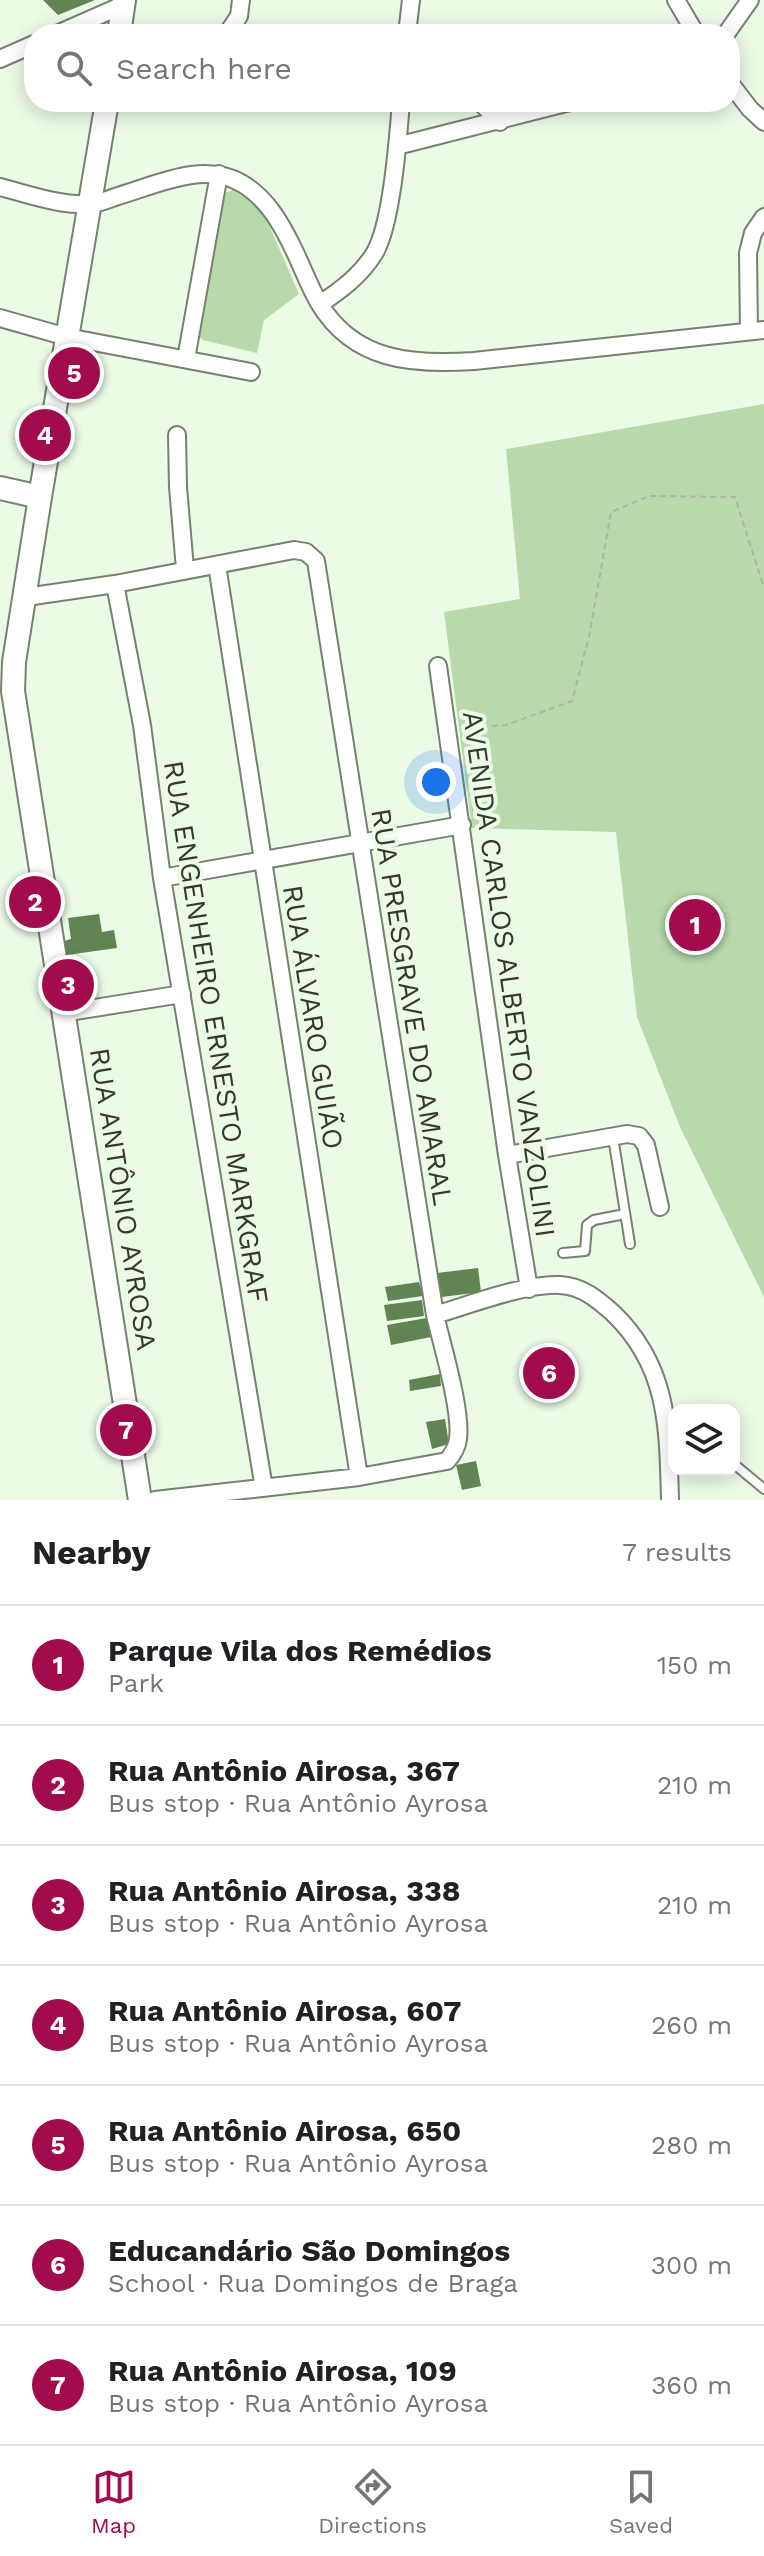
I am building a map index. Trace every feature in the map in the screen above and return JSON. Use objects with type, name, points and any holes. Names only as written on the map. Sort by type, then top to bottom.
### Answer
[{"type":"street","points":[[234,24],[239,16],[241,0]]},
{"type":"street","points":[[410,24],[411,0]]},
{"type":"street","points":[[676,0],[690,24]]},
{"type":"street","points":[[733,24],[750,0]]},
{"type":"street","points":[[79,24],[124,3]]},
{"type":"street","points":[[121,24],[124,3]]},
{"type":"street","points":[[0,59],[24,48]]},
{"type":"street","points":[[740,94],[764,122]]},
{"type":"street","name":"RUA ANTÔNIO AYROSA","points":[[105,112],[40,497],[14,662],[13,691],[140,1500]]},
{"type":"street","points":[[320,304],[346,286],[376,250],[385,224],[400,112]]},
{"type":"street","points":[[490,112],[500,122]]},
{"type":"street","points":[[397,146],[535,112]]},
{"type":"street","points":[[186,359],[219,174]]},
{"type":"street","points":[[0,187],[68,203],[91,204],[192,175],[219,174],[239,182],[271,210],[320,304],[342,331],[367,348],[393,359],[429,364],[757,331],[748,253],[753,233],[764,217]]},
{"type":"street","points":[[751,297],[764,278]]},
{"type":"street","points":[[0,318],[67,337],[251,372]]},
{"type":"street","points":[[177,435],[185,569]]},
{"type":"street","points":[[0,488],[40,497]]},
{"type":"street","name":"RUA PRESGRAVE DO AMARAL","points":[[26,597],[115,584],[294,550],[306,552],[316,561],[435,1315],[457,1414],[459,1432],[454,1453],[447,1461],[359,1477],[155,1500]]},
{"type":"street","name":"RUA ÁLVARO GUIÃO","points":[[217,565],[359,1477]]},
{"type":"street","name":"RUA ENGENHEIRO ERNESTO MARKGRAF","points":[[115,584],[142,725],[162,878],[264,1488]]},
{"type":"street","name":"AVENIDA CARLOS ALBERTO VANZOLINI","points":[[438,666],[507,1155],[529,1289]]},
{"type":"street","points":[[162,878],[462,825]]},
{"type":"street","points":[[63,1013],[182,994]]},
{"type":"street","points":[[507,1155],[613,1136],[639,1136],[646,1145],[660,1207]]},
{"type":"street","points":[[435,1315],[529,1289],[559,1285],[595,1297],[623,1323],[650,1363],[666,1414],[670,1500]]},
{"type":"lane","points":[[613,1136],[630,1244]]},
{"type":"lane","points":[[563,1253],[585,1251],[587,1225],[594,1220],[625,1214]]},
{"type":"lane","points":[[740,1469],[764,1489]]},
{"type":"path","points":[[448,728],[506,725],[572,701],[589,637],[611,512],[649,496],[735,497],[764,588]]},
{"type":"green space","points":[[233,190],[262,209],[299,294],[264,320],[257,353],[203,340],[197,335],[225,193]]},
{"type":"green space","points":[[764,404],[764,1297],[680,1127],[637,1017],[616,832],[472,828],[444,612],[520,599],[506,449]]},
{"type":"building","points":[[43,0],[95,0],[58,15]]},
{"type":"building","points":[[99,914],[102,932],[114,930],[117,948],[67,955],[64,941],[71,939],[68,918]]},
{"type":"building","points":[[478,1268],[481,1292],[442,1297],[437,1273]]},
{"type":"building","points":[[419,1282],[423,1296],[388,1301],[385,1287]]},
{"type":"building","points":[[422,1300],[424,1316],[387,1321],[384,1305]]},
{"type":"building","points":[[427,1318],[431,1337],[391,1345],[387,1325]]},
{"type":"building","points":[[440,1374],[441,1386],[410,1391],[409,1380]]},
{"type":"building","points":[[445,1419],[449,1444],[432,1449],[426,1422]]},
{"type":"building","points":[[476,1461],[481,1486],[462,1490],[456,1465]]},
{"type":"place","name":"Rua Antônio Airosa, 650","points":[[74,373]]},
{"type":"place","name":"Rua Antônio Airosa, 607","points":[[45,435]]},
{"type":"place","name":"Rua Antônio Airosa, 367","points":[[35,902]]},
{"type":"place","name":"Parque Vila dos Remédios","points":[[695,925]]},
{"type":"place","name":"Rua Antônio Airosa, 338","points":[[68,985]]},
{"type":"place","name":"Educandário São Domingos","points":[[549,1373]]},
{"type":"place","name":"Rua Antônio Airosa, 109","points":[[126,1430]]}]
